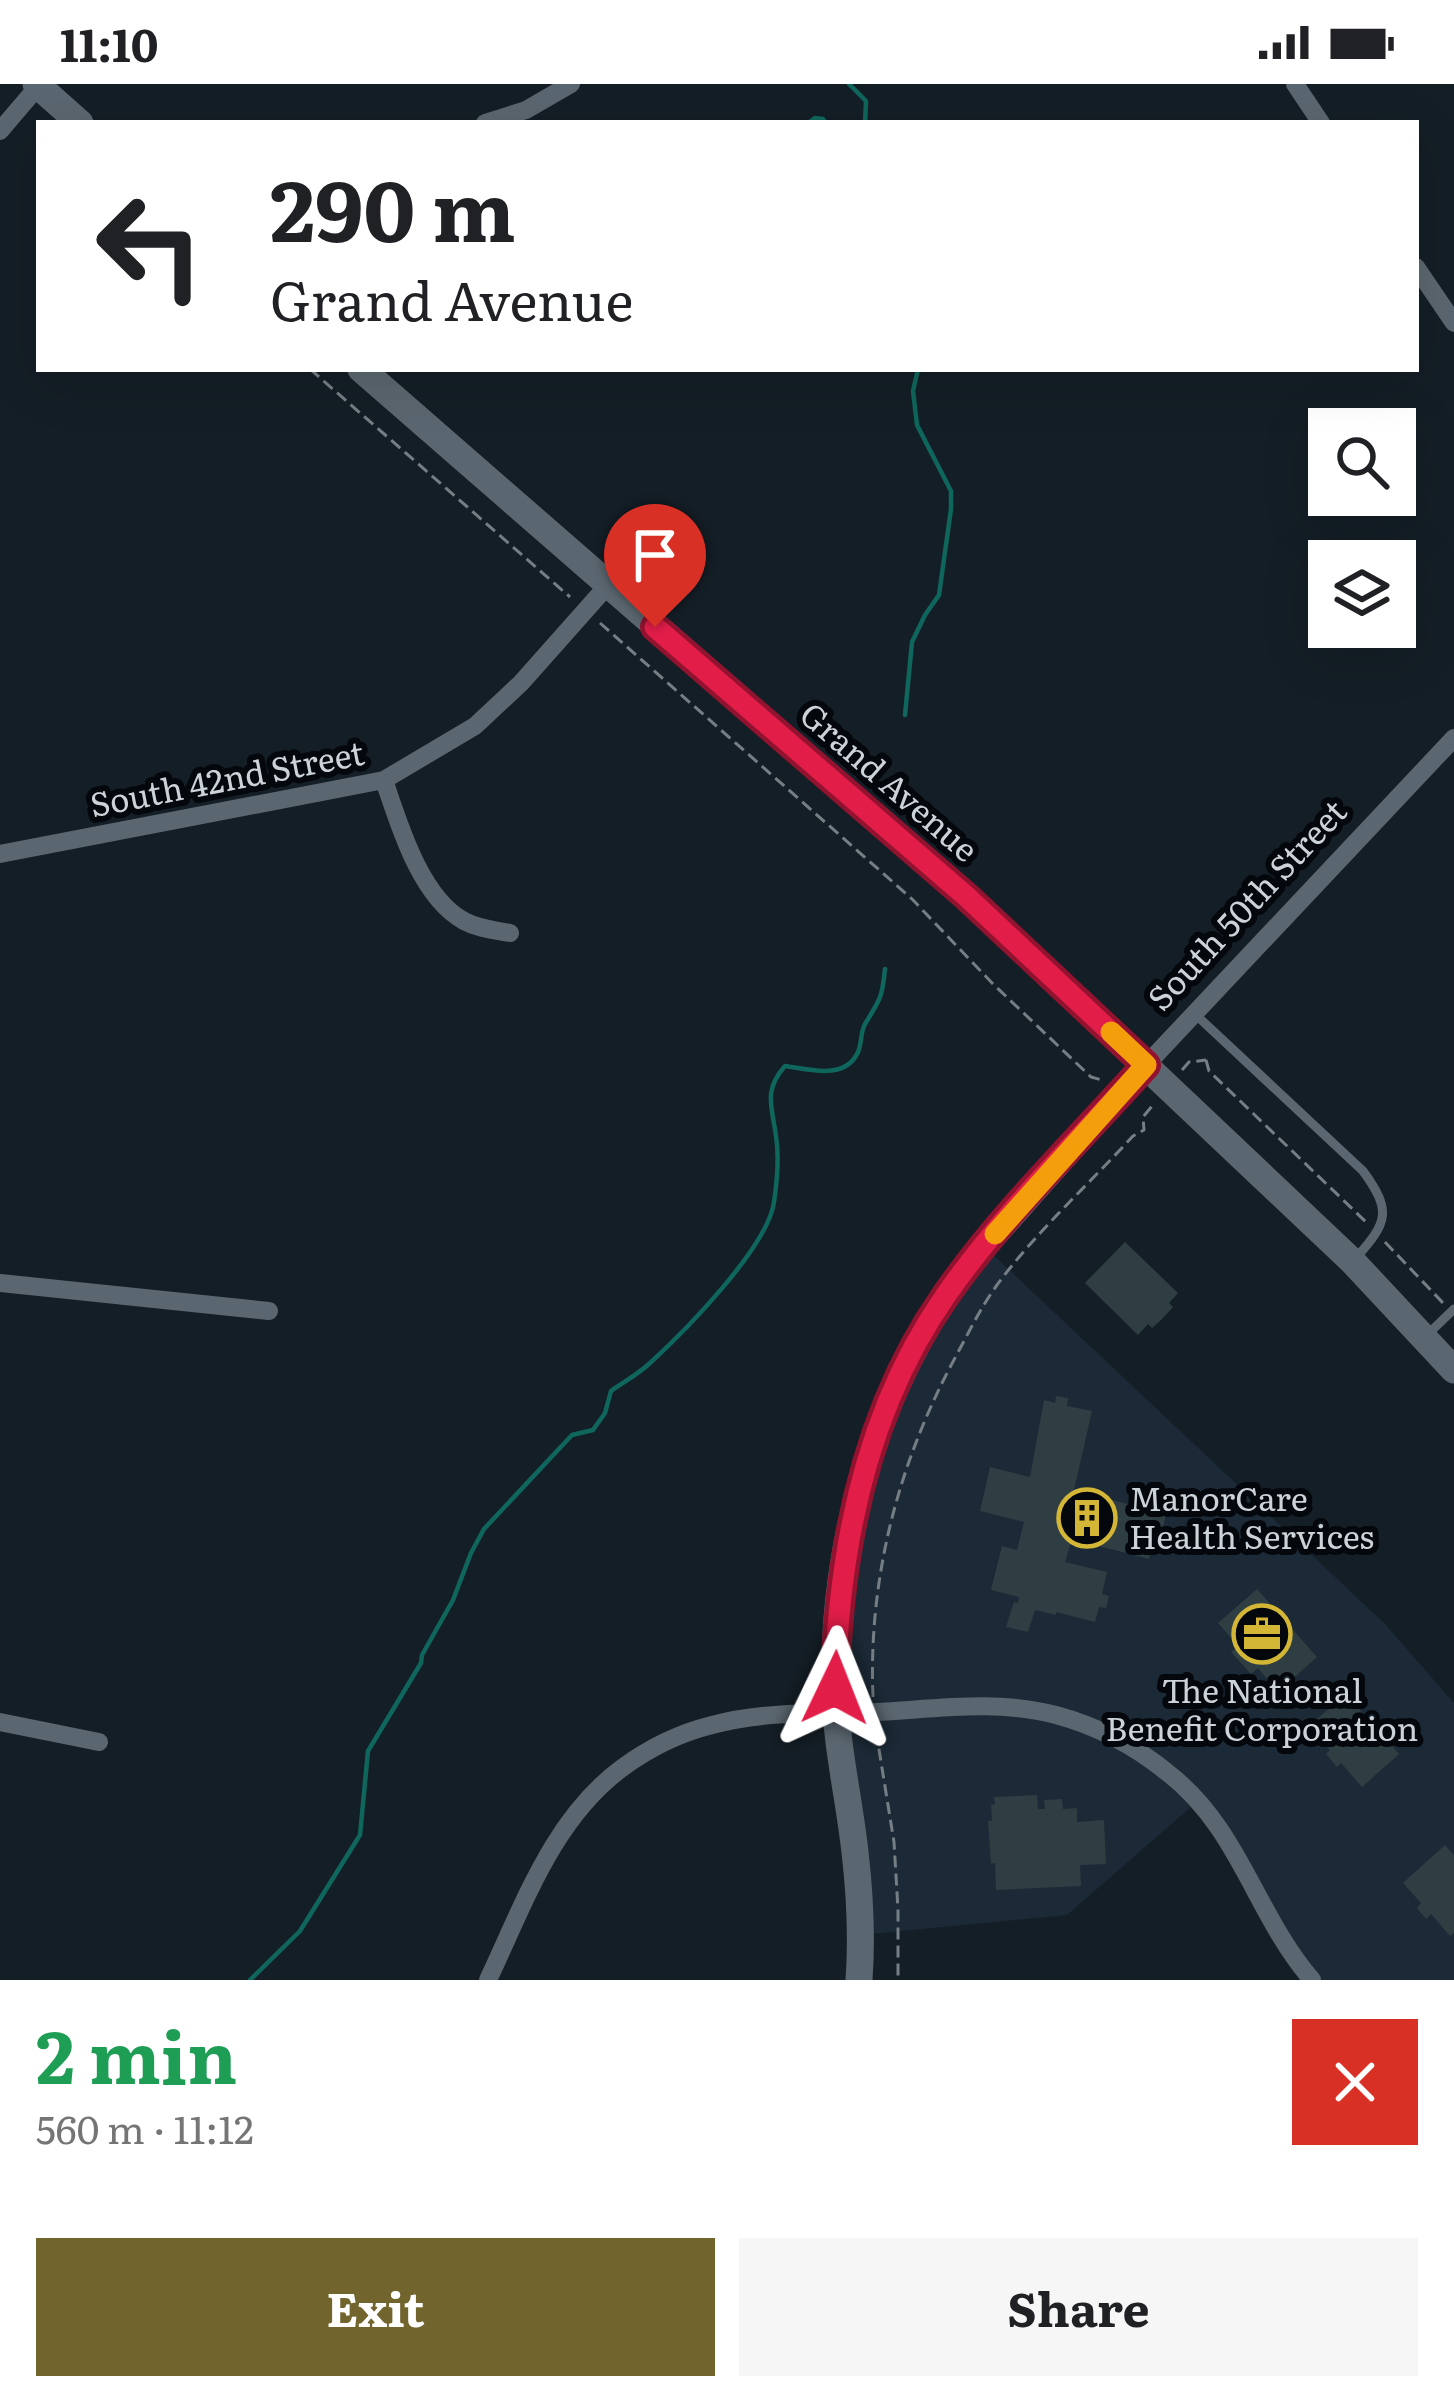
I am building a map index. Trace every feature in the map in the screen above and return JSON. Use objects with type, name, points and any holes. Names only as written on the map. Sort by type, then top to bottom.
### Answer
[{"type":"main road","points":[[38,85],[77,120]]},
{"type":"main road","name":"Grand Avenue","points":[[364,372],[967,897],[1353,1262],[1454,1370]]},
{"type":"main road","name":"South 50th Street","points":[[860,1980],[856,1870],[836,1714],[836,1639],[848,1536],[865,1469],[895,1387],[945,1296],[1146,1065]]},
{"type":"street","points":[[494,120],[526,110],[571,84]]},
{"type":"street","points":[[1295,84],[1319,120]]},
{"type":"street","points":[[0,131],[38,85]]},
{"type":"street","points":[[1419,271],[1454,322]]},
{"type":"street","name":"South 42nd Street","points":[[0,854],[383,780],[476,727],[608,585]]},
{"type":"street","name":"South 50th Street","points":[[1146,1065],[1454,739]]},
{"type":"street","points":[[383,780],[415,864],[436,894],[457,918],[478,928],[511,933]]},
{"type":"street","points":[[0,1283],[269,1311]]},
{"type":"street","points":[[488,1980],[557,1839],[576,1812],[623,1767],[652,1748],[711,1725],[762,1717],[962,1706],[1053,1714],[1120,1740],[1174,1777],[1238,1855],[1286,1948],[1312,1980]]},
{"type":"street","points":[[0,1722],[98,1742]]},
{"type":"lane","points":[[1195,1013],[1363,1171],[1380,1193],[1385,1213],[1378,1234],[1353,1262]]},
{"type":"lane","points":[[1424,1339],[1453,1310]]},
{"type":"path","points":[[313,372],[911,899],[1091,1077],[1100,1078]]},
{"type":"path","points":[[1189,1061],[1206,1060],[1209,1071],[1453,1310]]},
{"type":"path","points":[[873,1699],[875,1608],[882,1557],[896,1498],[940,1387],[999,1282],[1132,1136],[1144,1130],[1143,1117]]},
{"type":"path","points":[[875,1723],[894,1842],[898,1980]]},
{"type":"shaded area","points":[[984,1246],[1386,1625],[1454,1703],[1454,1980],[1312,1980],[1198,1801],[1067,1915],[860,1935],[835,1688],[875,1436]]},
{"type":"building","points":[[1125,1242],[1178,1293],[1162,1319],[1152,1328],[1148,1324],[1138,1335],[1085,1283]]},
{"type":"building","name":"ManorCare Health Services","points":[[1056,1396],[1068,1398],[1067,1406],[1092,1411],[1074,1490],[1166,1514],[1160,1541],[1154,1539],[1149,1559],[1072,1539],[1065,1562],[1107,1572],[1102,1594],[1109,1596],[1106,1608],[1099,1607],[1095,1622],[1035,1610],[1028,1632],[1006,1627],[1019,1597],[991,1590],[1002,1546],[1017,1550],[1024,1522],[980,1511],[990,1467],[1030,1477],[1044,1400],[1055,1403]]},
{"type":"building","name":"The National Benefit Corporation","points":[[1257,1589],[1317,1657],[1278,1692],[1258,1668],[1251,1674],[1231,1652],[1238,1646],[1218,1623]]},
{"type":"building","points":[[1346,1694],[1399,1754],[1362,1787],[1341,1763],[1337,1767],[1326,1754],[1330,1750],[1309,1726]]},
{"type":"building","points":[[1037,1795],[1038,1809],[1045,1809],[1044,1800],[1062,1799],[1063,1809],[1077,1808],[1077,1822],[1104,1820],[1106,1864],[1080,1865],[1081,1886],[996,1890],[988,1821],[992,1821],[994,1797]]},
{"type":"building","points":[[1445,1845],[1454,1855],[1454,1933],[1450,1936],[1431,1914],[1426,1919],[1417,1908],[1421,1903],[1403,1883]]},
{"type":"waterway","points":[[849,84],[866,101],[865,120]]},
{"type":"waterway","points":[[812,120],[824,120]]},
{"type":"waterway","points":[[905,715],[912,642],[939,595],[951,509],[951,491],[917,425],[913,391],[917,372]]},
{"type":"waterway","points":[[250,1980],[300,1931],[360,1835],[368,1751],[421,1663],[484,1529],[572,1435],[593,1430],[605,1413],[611,1391],[664,1350],[741,1265],[774,1202],[774,1083],[785,1066],[825,1071],[852,1061],[883,987],[885,969]]},
{"type":"slow traffic","points":[[995,1234],[1146,1065],[1111,1032]]},
{"type":"place","name":"ManorCare Health Services","points":[[1087,1518]]},
{"type":"place","name":"The National Benefit Corporation","points":[[1262,1634]]},
{"type":"route","points":[[655,627],[967,897],[1146,1065],[945,1296],[895,1387],[875,1436],[848,1536],[835,1688]]}]
